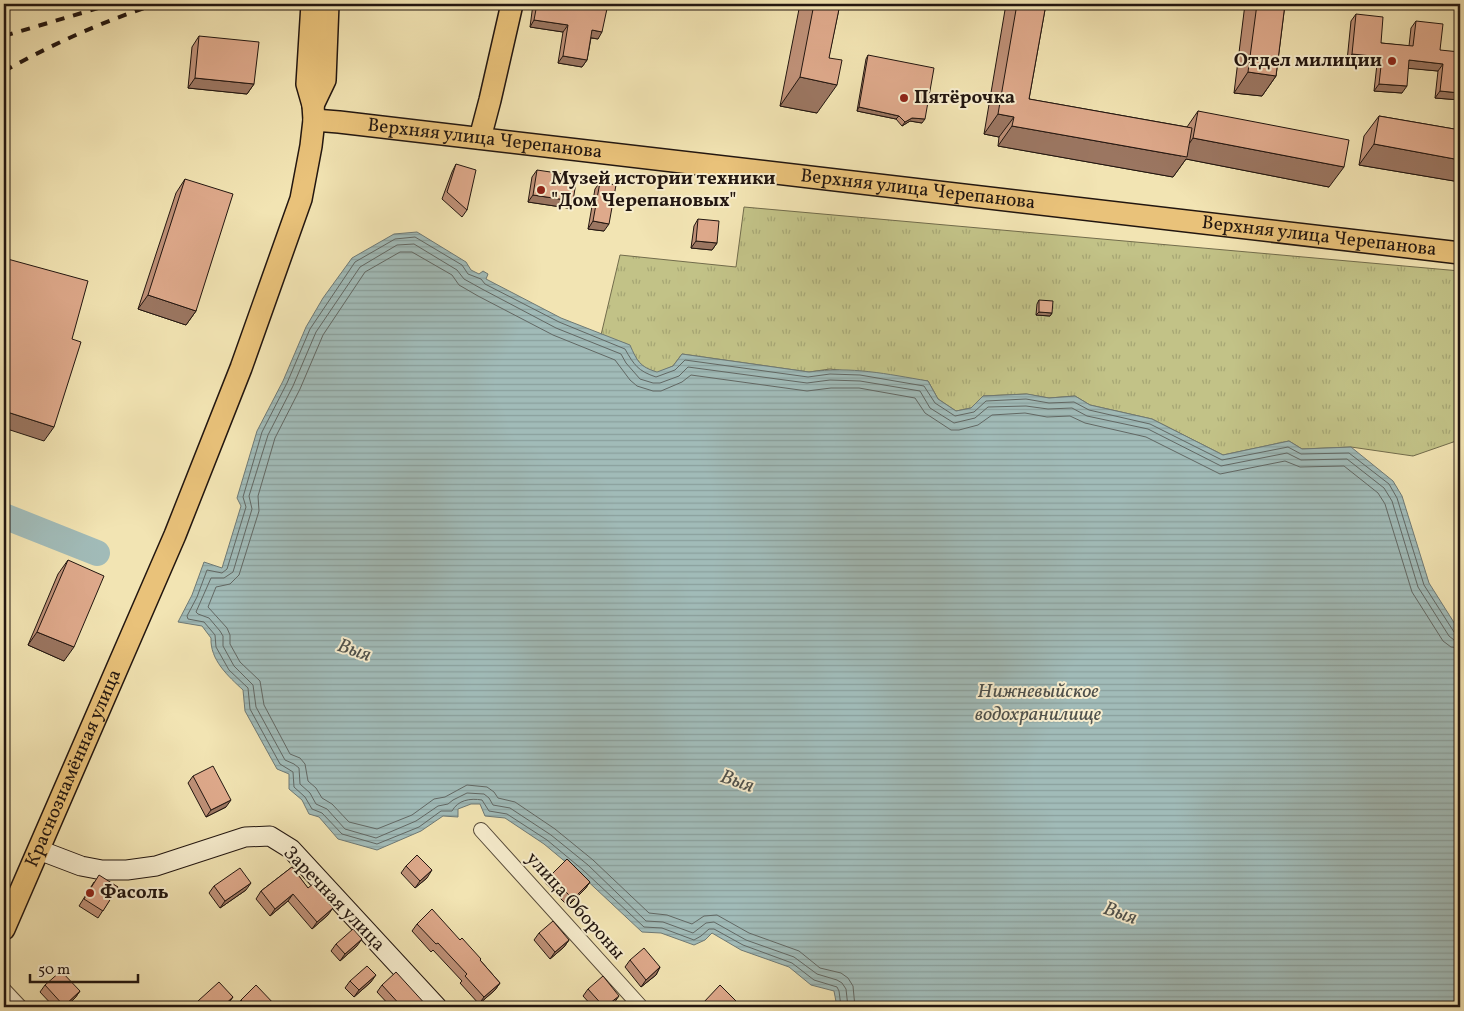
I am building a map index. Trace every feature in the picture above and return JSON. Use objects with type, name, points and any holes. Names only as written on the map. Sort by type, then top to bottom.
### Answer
[{"type":"main road","points":[[312,4],[307,84],[313,113]]},
{"type":"main road","points":[[313,113],[325,80],[328,4]]},
{"type":"main road","points":[[480,138],[512,4]]},
{"type":"main road","name":"Верхняя улица Черепанова","points":[[313,113],[340,122],[1460,253]]},
{"type":"main road","name":"Краснознамённая улица","points":[[5,921],[39,850],[144,608],[241,368],[301,199],[312,146],[313,113]]},
{"type":"street","name":"улица Обороны","points":[[481,830],[640,1007]]},
{"type":"street","name":"Заречная улица","points":[[39,850],[81,866],[102,870],[127,870],[156,866],[244,837],[270,836],[297,855],[437,1007]]},
{"type":"street","points":[[4,990],[20,1007]]},
{"type":"green space","points":[[744,207],[1460,271],[1459,440],[1413,456],[1351,447],[1302,449],[1289,441],[1223,455],[1152,419],[1090,405],[1075,396],[1049,398],[1026,394],[983,396],[971,408],[956,411],[938,399],[928,381],[830,369],[809,372],[682,354],[673,366],[657,373],[640,363],[629,345],[601,335],[620,255],[736,267]]},
{"type":"water","name":"Нижневыйское водохранилище","points":[[417,232],[466,262],[471,270],[479,274],[483,271],[488,274],[486,279],[561,318],[630,345],[640,363],[657,372],[673,366],[682,354],[809,372],[854,370],[928,381],[938,399],[956,411],[971,408],[983,396],[1027,394],[1049,398],[1075,396],[1090,405],[1152,419],[1223,455],[1289,441],[1302,449],[1351,447],[1393,481],[1402,496],[1429,583],[1460,632],[1460,1007],[837,1007],[834,991],[811,985],[789,967],[741,950],[712,933],[705,940],[694,945],[661,933],[642,932],[580,874],[544,844],[505,818],[485,816],[480,804],[471,804],[458,809],[458,817],[443,816],[421,831],[377,850],[338,839],[319,817],[309,814],[302,800],[289,789],[289,774],[277,769],[245,711],[243,690],[221,667],[213,653],[211,638],[202,626],[178,622],[192,595],[204,562],[222,568],[241,506],[237,498],[257,431],[283,381],[306,327],[323,298],[352,258],[394,234]]},
{"type":"building","points":[[537,4],[608,4],[602,32],[592,30],[587,60],[563,56],[568,25],[534,20]]},
{"type":"building","points":[[814,4],[840,4],[829,58],[842,60],[837,85],[800,77]]},
{"type":"building","points":[[1017,4],[1046,4],[1029,99],[1192,128],[1187,157],[1012,126],[1014,117],[998,114]]},
{"type":"building","points":[[1257,4],[1285,4],[1276,76],[1248,72]]},
{"type":"building","points":[[1356,14],[1383,17],[1381,43],[1413,46],[1416,21],[1443,24],[1440,50],[1460,52],[1460,93],[1440,91],[1443,64],[1409,60],[1407,86],[1379,84],[1382,57],[1352,54]]},
{"type":"building","points":[[199,36],[259,42],[254,84],[195,78]]},
{"type":"building","points":[[868,55],[934,68],[925,119],[912,118],[905,122],[899,116],[859,107]]},
{"type":"building","points":[[1198,111],[1349,140],[1344,167],[1193,138]]},
{"type":"building","points":[[1379,116],[1460,130],[1460,160],[1374,144]]},
{"type":"building","points":[[456,164],[476,170],[467,210],[447,192]]},
{"type":"building","points":[[537,170],[577,176],[573,201],[533,195]]},
{"type":"building","points":[[185,179],[233,194],[196,311],[148,295]]},
{"type":"building","points":[[600,182],[616,185],[609,224],[593,221]]},
{"type":"building","points":[[698,219],[719,221],[717,243],[696,241]]},
{"type":"building","points":[[4,258],[88,281],[72,339],[81,342],[54,427],[4,411]]},
{"type":"building","points":[[1039,300],[1053,301],[1052,313],[1039,312]]},
{"type":"building","points":[[68,560],[104,576],[74,647],[37,632]]},
{"type":"building","points":[[213,766],[231,800],[211,810],[193,776]]},
{"type":"building","points":[[417,855],[432,870],[420,881],[406,866]]},
{"type":"building","points":[[567,859],[590,882],[573,899],[550,876]]},
{"type":"building","points":[[292,867],[308,888],[313,884],[333,908],[317,922],[293,894],[275,909],[261,891]]},
{"type":"building","points":[[240,868],[251,883],[225,901],[214,886]]},
{"type":"building","points":[[99,875],[118,887],[103,911],[84,899]]},
{"type":"building","points":[[432,909],[460,940],[462,938],[500,983],[484,997],[465,976],[467,974],[417,924]]},
{"type":"building","points":[[553,921],[569,940],[555,952],[539,933]]},
{"type":"building","points":[[353,929],[362,939],[345,954],[336,944]]},
{"type":"building","points":[[644,948],[660,967],[646,980],[630,960]]},
{"type":"building","points":[[367,966],[376,975],[359,990],[350,981]]},
{"type":"building","points":[[61,971],[80,991],[64,1006],[45,985]]},
{"type":"building","points":[[396,972],[427,1006],[430,1003],[434,1007],[402,1007],[382,985]]},
{"type":"building","points":[[603,976],[619,996],[605,1007],[588,989]]},
{"type":"building","points":[[219,982],[233,997],[222,1007],[196,1007],[200,1003],[198,1001]]},
{"type":"building","points":[[256,985],[276,1006],[248,1007],[241,1000]]},
{"type":"building","points":[[720,985],[742,1007],[708,1007],[703,1003]]},
{"type":"building","points":[[521,1002],[527,1007],[515,1007]]},
{"type":"waterway","name":"Выя","points":[[4,516],[97,553]]},
{"type":"railway","points":[[4,36],[112,4]]},
{"type":"railway","points":[[4,71],[79,34],[157,4]]},
{"type":"place","name":"Отдел милиции","points":[[1392,61]]},
{"type":"place","name":"Пятёрочка","points":[[904,98]]},
{"type":"place","name":"Музей истории техники \"Дом Черепановых\"","points":[[541,190]]},
{"type":"place","name":"Фасоль","points":[[90,893]]}]
